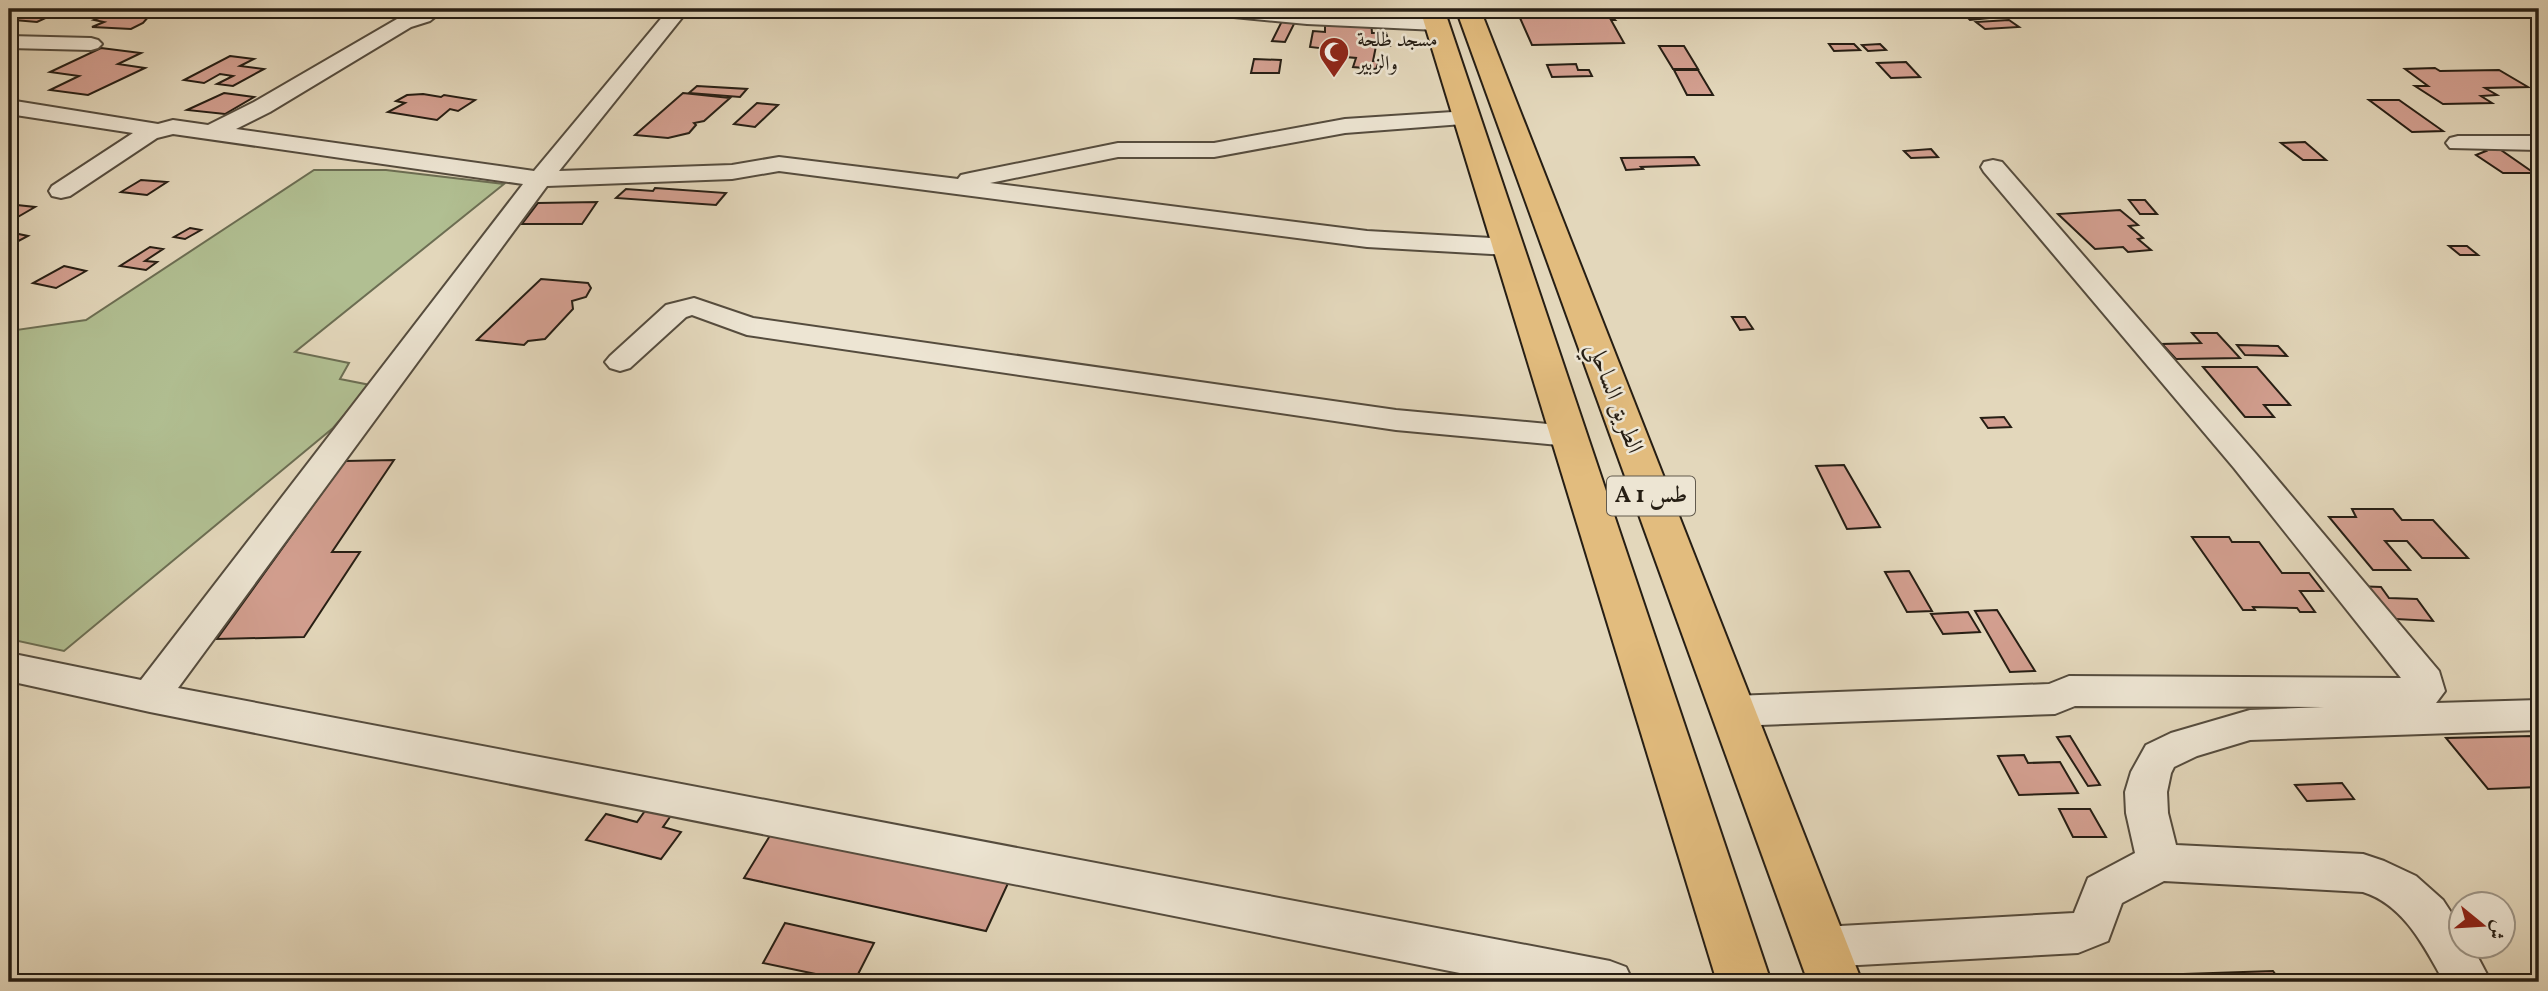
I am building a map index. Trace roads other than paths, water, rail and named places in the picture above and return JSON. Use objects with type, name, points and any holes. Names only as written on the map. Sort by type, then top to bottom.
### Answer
[{"type":"highway","name":"الطريق الساحلي","points":[[1446,14],[1468,118],[1744,982]]},
{"type":"highway","name":"الطريق الساحلي","points":[[1446,14],[1732,711],[1829,965]]},
{"type":"street","points":[[212,132],[262,107],[404,23],[423,17],[435,9]]},
{"type":"street","points":[[150,697],[540,179],[679,9]]},
{"type":"street","points":[[1213,9],[1331,20],[1446,14]]},
{"type":"street","points":[[9,42],[91,44]]},
{"type":"street","points":[[9,107],[156,130],[173,127],[540,179],[732,172],[779,164],[1367,239],[1509,247]]},
{"type":"street","points":[[947,185],[1118,150],[1214,150],[1345,126],[1468,118]]},
{"type":"street","points":[[61,191],[156,130]]},
{"type":"street","points":[[2458,143],[2539,143]]},
{"type":"street","points":[[1732,711],[2055,699],[2069,691],[2426,691],[2425,681],[2245,461],[1993,167]]},
{"type":"street","points":[[620,362],[676,311],[694,306],[747,326],[962,358],[1396,420],[1569,436]]},
{"type":"street","points":[[9,667],[150,697],[1610,982]]},
{"type":"street","points":[[2159,862],[2147,813],[2146,792],[2151,772],[2160,757],[2185,744],[2250,725],[2539,715]]},
{"type":"street","points":[[1829,965],[2078,933],[2092,927],[2101,896],[2108,887],[2159,862],[2363,873],[2378,877],[2404,890],[2429,915],[2468,982]]},
{"type":"place","name":"مسجد طلحة والزبير","points":[[1334,79]]}]
